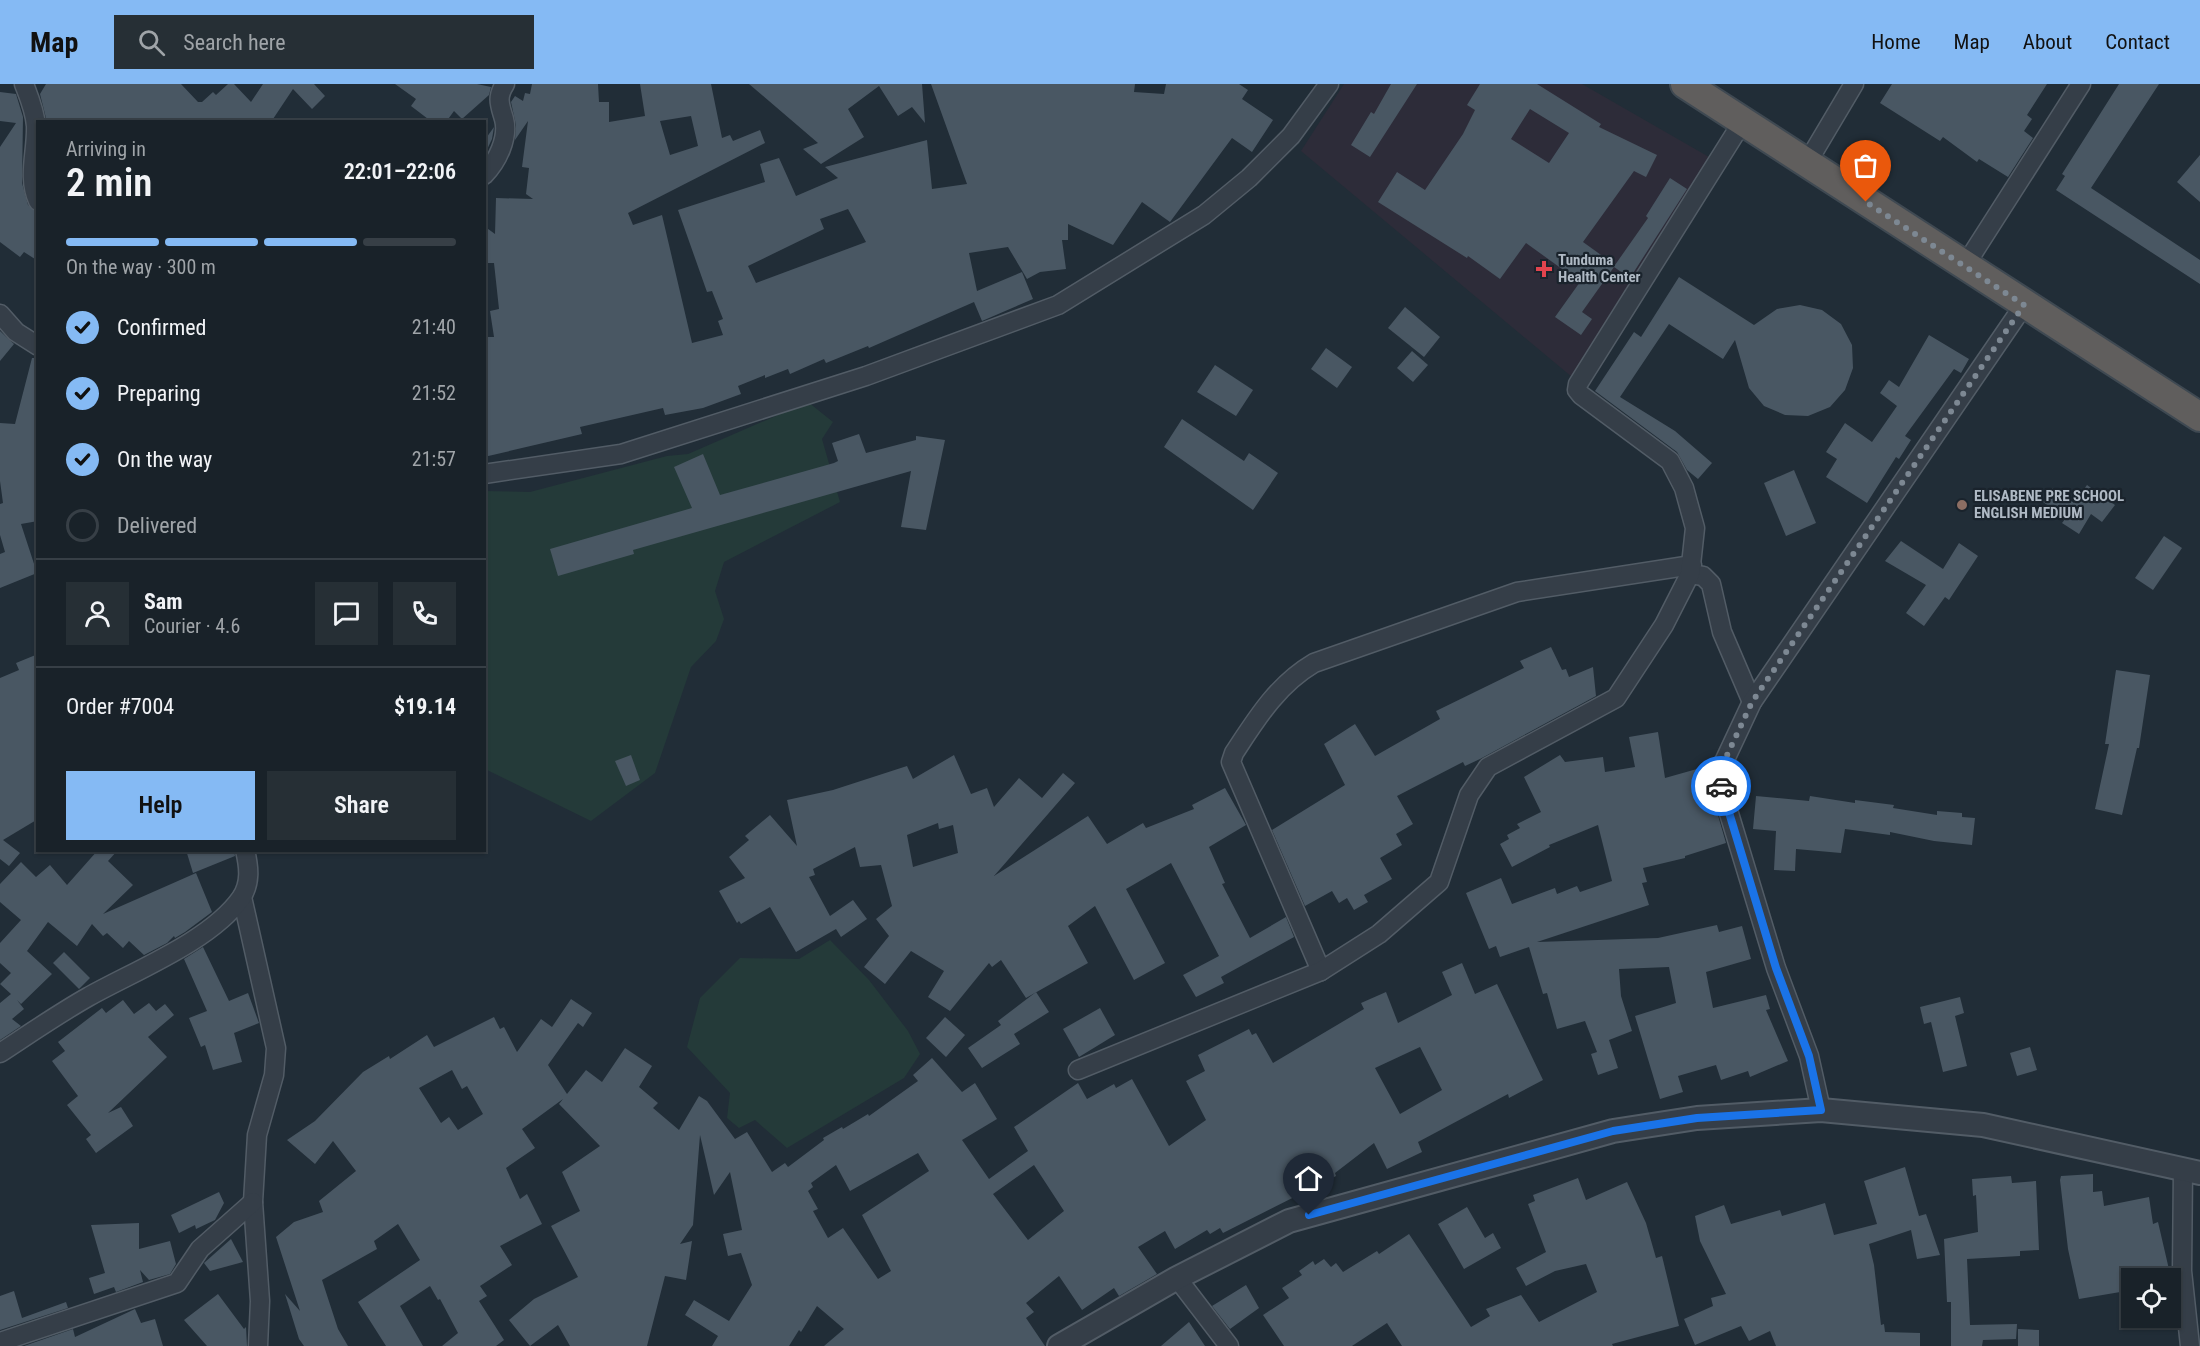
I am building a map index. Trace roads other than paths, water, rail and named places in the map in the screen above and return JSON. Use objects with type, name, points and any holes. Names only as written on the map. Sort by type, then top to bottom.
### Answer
[{"type":"highway","points":[[1685,84],[1964,267],[2200,417]]},
{"type":"street","points":[[24,84],[36,125],[32,174],[36,196]]},
{"type":"street","points":[[486,172],[499,154],[505,136],[505,121],[498,106],[505,84]]},
{"type":"street","points":[[1807,163],[1854,84]]},
{"type":"street","points":[[1964,267],[2081,84]]},
{"type":"street","points":[[486,474],[621,454],[866,376],[1058,305],[1204,215],[1249,178],[1291,136],[1323,86]]},
{"type":"street","points":[[1078,1070],[1321,971],[1379,934],[1439,882],[1469,795],[1488,767],[1616,698],[1664,625],[1691,569],[1695,528],[1684,488],[1670,461],[1581,395],[1577,390],[1578,384],[1743,121]]},
{"type":"street","points":[[1821,1110],[1809,1056],[1776,968],[1721,787],[1722,766],[1752,702],[2024,305]]},
{"type":"street","points":[[0,314],[16,332],[36,345]]},
{"type":"street","points":[[1321,971],[1231,762],[1239,745],[1275,694],[1291,676],[1314,663],[1517,592],[1691,569],[1711,584],[1722,632],[1752,702]]},
{"type":"street","points":[[0,1053],[87,998],[207,931],[228,915],[242,897],[250,869],[246,852]]},
{"type":"street","points":[[242,897],[276,1048],[274,1075],[257,1135],[253,1202],[260,1301],[258,1346]]},
{"type":"street","points":[[1059,1346],[1177,1278],[1289,1221],[1613,1131],[1697,1118],[1821,1110],[1983,1125],[2191,1171],[2182,1271],[2190,1346]]},
{"type":"street","points":[[0,1342],[177,1283],[200,1249],[253,1202]]},
{"type":"street","points":[[1177,1278],[1230,1346]]},
{"type":"place","name":"Tunduma Health Center","points":[[1544,269]]},
{"type":"place","name":"ELISABENE PRE SCHOOL ENGLISH MEDIUM","points":[[1962,505]]}]
